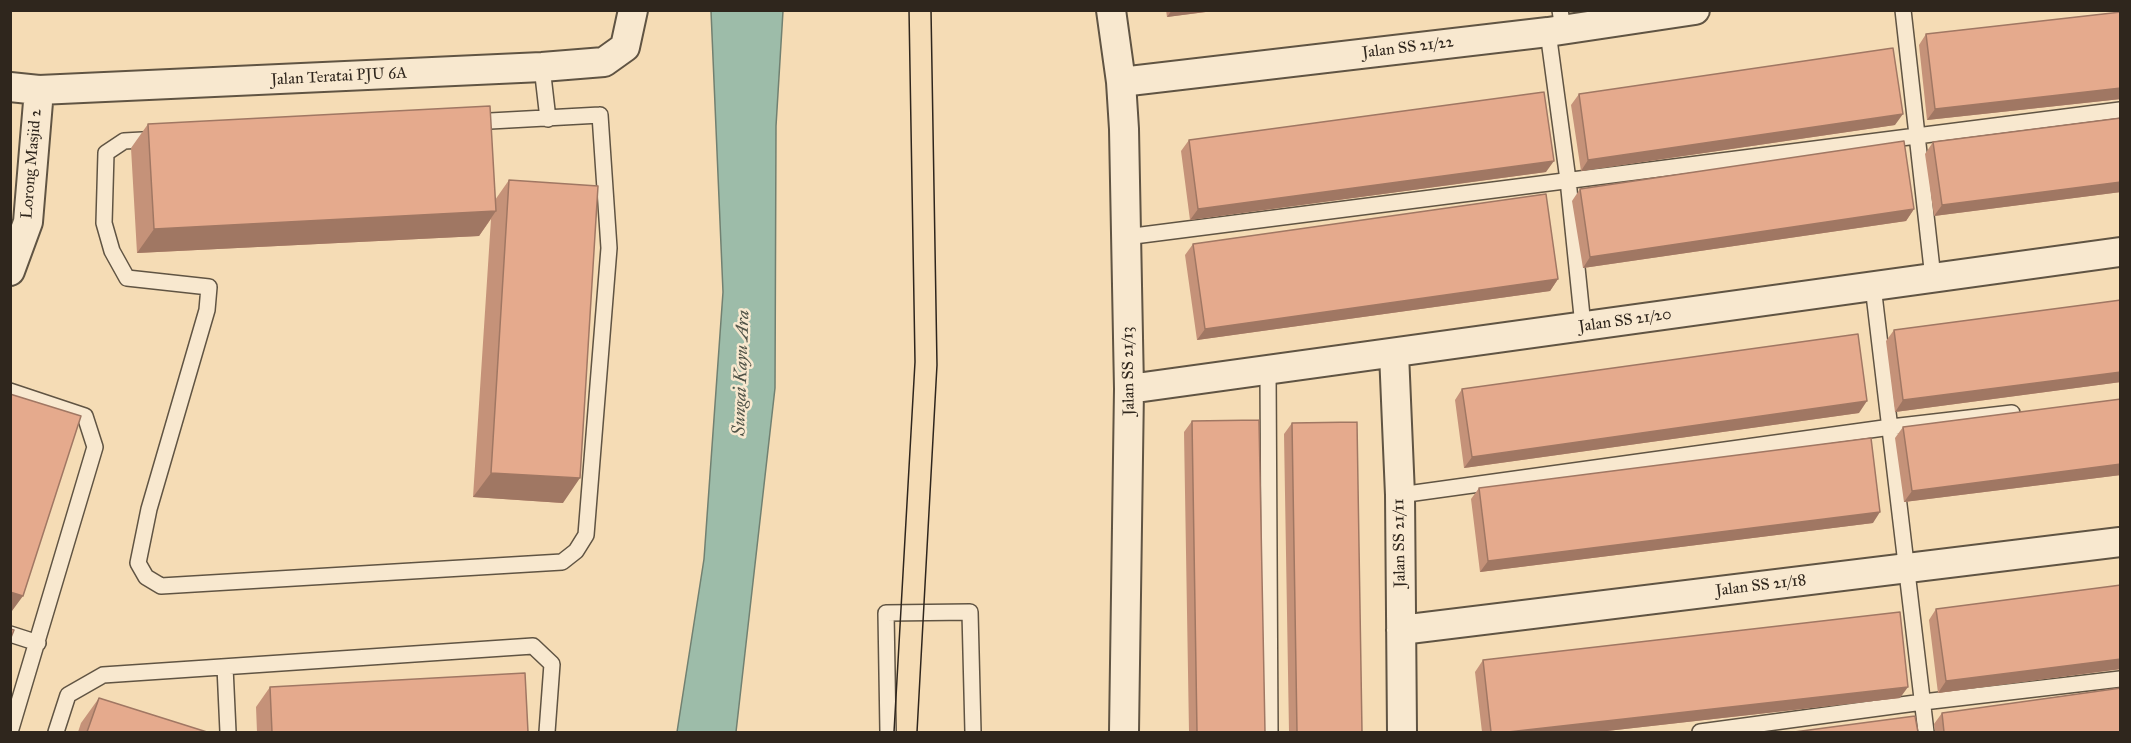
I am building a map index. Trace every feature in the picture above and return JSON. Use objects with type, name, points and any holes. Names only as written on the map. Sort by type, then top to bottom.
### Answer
[{"type":"street","name":"Jalan Teratai PJU 6A","points":[[10,87],[39,90],[542,68],[604,62],[625,47],[633,10]]},
{"type":"street","name":"Jalan SS 21/13","points":[[1111,10],[1121,82],[1129,389],[1124,732]]},
{"type":"street","name":"Jalan SS 21/22","points":[[1121,82],[1557,24],[1695,10]]},
{"type":"street","name":"Lorong Masjid 2","points":[[10,271],[28,222],[39,90]]},
{"type":"street","name":"Jalan SS 21/20","points":[[1129,389],[2121,252]]},
{"type":"street","name":"Jalan SS 21/11","points":[[1394,353],[1400,495],[1402,732]]},
{"type":"street","name":"Jalan SS 21/18","points":[[1401,630],[2121,542]]},
{"type":"lane","points":[[1903,10],[1933,278]]},
{"type":"lane","points":[[1557,24],[1568,180],[1583,326]]},
{"type":"lane","points":[[542,68],[548,119]]},
{"type":"lane","points":[[1126,237],[2121,110]]},
{"type":"lane","points":[[600,115],[609,248],[586,535],[576,551],[562,562],[161,585],[146,577],[138,563],[149,509],[207,310],[209,286],[127,278],[112,251],[104,223],[106,153],[124,141],[548,119],[600,115]]},
{"type":"lane","points":[[1873,286],[1926,732]]},
{"type":"lane","points":[[1268,370],[1270,732]]},
{"type":"lane","points":[[10,391],[85,416],[95,447],[10,732]]},
{"type":"lane","points":[[1400,495],[2029,411]]},
{"type":"lane","points":[[888,732],[886,613],[970,612],[973,732]]},
{"type":"lane","points":[[10,634],[38,643]]},
{"type":"lane","points":[[56,732],[68,695],[103,675],[532,646],[552,664],[547,732]]},
{"type":"lane","points":[[225,667],[228,732]]},
{"type":"lane","points":[[1700,732],[1923,702],[2121,679]]},
{"type":"water","name":"Sungai Kayu Ara","points":[[711,11],[783,11],[776,126],[775,388],[736,732],[677,732],[704,559],[723,292]]},
{"type":"building","points":[[2121,12],[2121,88],[1935,109],[1926,34]]},
{"type":"building","points":[[1893,48],[1903,114],[1588,160],[1579,94]]},
{"type":"building","points":[[1544,92],[1554,161],[1198,209],[1189,140]]},
{"type":"building","points":[[490,106],[496,211],[154,229],[148,124]]},
{"type":"building","points":[[2121,118],[2121,182],[1942,205],[1933,142]]},
{"type":"building","points":[[1904,141],[1914,209],[1590,257],[1580,189]]},
{"type":"building","points":[[509,180],[598,186],[580,478],[491,473]]},
{"type":"building","points":[[1546,194],[1558,279],[1205,329],[1193,244]]},
{"type":"building","points":[[2121,300],[2121,372],[1903,400],[1894,330]]},
{"type":"building","points":[[1858,334],[1867,401],[1472,457],[1462,389]]},
{"type":"building","points":[[10,394],[81,416],[23,596],[10,592]]},
{"type":"building","points":[[2121,399],[2121,464],[1912,491],[1903,427]]},
{"type":"building","points":[[1259,420],[1265,732],[1197,732],[1192,421]]},
{"type":"building","points":[[1357,422],[1362,732],[1297,732],[1292,423]]},
{"type":"building","points":[[1871,438],[1880,512],[1488,561],[1479,488]]},
{"type":"building","points":[[2121,585],[2121,659],[1946,681],[1936,609]]},
{"type":"building","points":[[1900,612],[1908,687],[1508,732],[1491,732],[1483,660]]},
{"type":"building","points":[[525,673],[528,732],[272,732],[270,687]]},
{"type":"building","points":[[2121,688],[2121,732],[1944,732],[1942,713]]},
{"type":"building","points":[[99,698],[207,732],[87,732]]},
{"type":"building","points":[[1915,716],[1918,732],[1794,732]]},
{"type":"tram line","points":[[894,732],[915,362],[909,10]]},
{"type":"tram line","points":[[917,732],[937,365],[931,10]]}]
